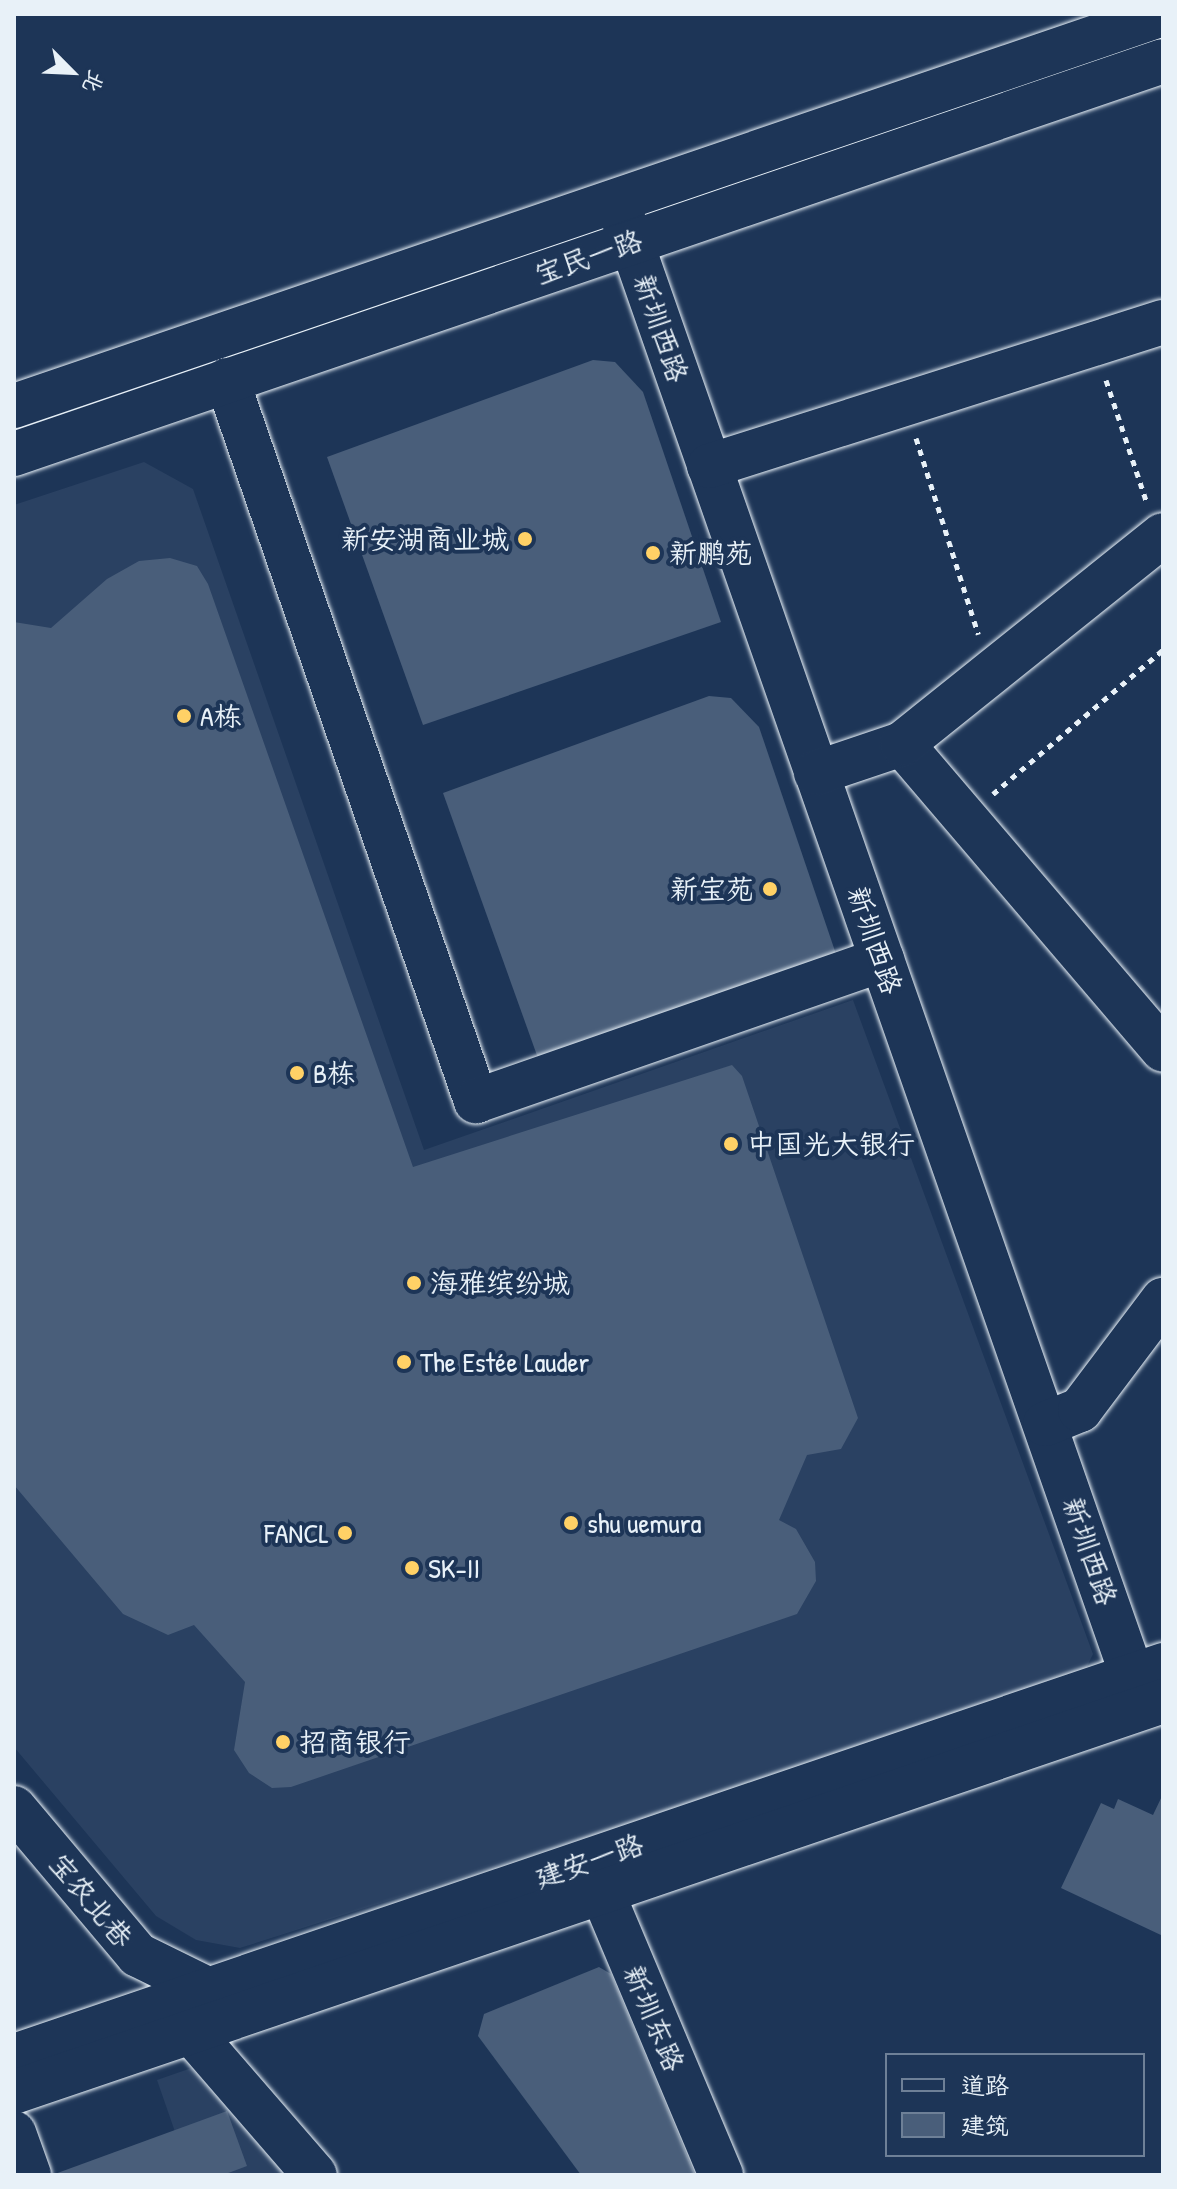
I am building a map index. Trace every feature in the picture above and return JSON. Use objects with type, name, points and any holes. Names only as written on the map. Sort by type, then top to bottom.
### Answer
[{"type":"main road","name":"宝民一路","points":[[14,454],[227,380],[625,224],[1093,25],[1163,14]]},
{"type":"main road","name":"宝民一路","points":[[14,406],[1163,61]]},
{"type":"main road","name":"新圳西路","points":[[625,224],[1045,1424],[1153,1680]]},
{"type":"main road","points":[[709,466],[1163,322]]},
{"type":"main road","points":[[227,380],[476,1101],[882,960]]},
{"type":"main road","points":[[816,773],[902,744],[1161,537]]},
{"type":"main road","points":[[902,744],[1163,1050]]},
{"type":"main road","points":[[1045,1424],[1080,1410],[1163,1300]]},
{"type":"main road","name":"建安一路","points":[[14,2092],[191,2032],[595,1876],[1153,1680]]},
{"type":"main road","name":"宝农北巷","points":[[14,1808],[138,1955],[209,1990]]},
{"type":"main road","name":"建安一路","points":[[14,2056],[209,1990],[595,1876]]},
{"type":"main road","name":"新圳东路","points":[[595,1876],[721,2175]]},
{"type":"main road","name":"宝农北巷","points":[[119,2021],[138,1994],[138,1955]]},
{"type":"main road","points":[[191,2032],[315,2175]]},
{"type":"main road","points":[[14,2133],[29,2175]]},
{"type":"path","points":[[1095,345],[1161,537]]},
{"type":"path","points":[[906,406],[991,674]]},
{"type":"path","points":[[964,818],[1163,650]]},
{"type":"shaded area","name":"海雅缤纷城","points":[[144,462],[193,489],[424,1150],[853,1000],[1093,1654],[1081,1679],[240,1948],[196,1940],[156,1916],[14,1747],[14,505]]},
{"type":"shaded area","points":[[203,2064],[300,2175],[190,2175],[157,2080]]},
{"type":"building","name":"新安湖商业城","points":[[593,360],[615,362],[643,392],[721,622],[423,725],[327,457]]},
{"type":"building","name":"海雅缤纷城","points":[[170,558],[197,566],[208,584],[413,1167],[732,1065],[742,1076],[858,1418],[841,1449],[807,1455],[779,1520],[796,1529],[815,1562],[816,1581],[797,1614],[291,1787],[272,1788],[249,1773],[234,1750],[245,1682],[194,1625],[168,1635],[123,1614],[14,1485],[14,622],[51,628],[107,579],[139,561]]},
{"type":"building","points":[[709,696],[731,698],[759,727],[837,957],[539,1061],[443,793]]},
{"type":"building","points":[[1163,1794],[1163,1936],[1061,1888],[1101,1803],[1114,1809],[1118,1799],[1153,1815]]},
{"type":"building","points":[[599,1967],[611,1974],[695,2175],[581,2175],[478,2036],[484,2014]]},
{"type":"building","points":[[227,2111],[247,2166],[223,2175],[52,2175]]},
{"type":"place","name":"新安湖商业城","points":[[525,539]]},
{"type":"place","name":"新鹏苑","points":[[653,553]]},
{"type":"place","name":"A栋","points":[[184,716]]},
{"type":"place","name":"新宝苑","points":[[770,889]]},
{"type":"place","name":"B栋","points":[[297,1073]]},
{"type":"place","name":"中国光大银行","points":[[731,1144]]},
{"type":"place","name":"海雅缤纷城","points":[[414,1283]]},
{"type":"place","name":"The Estée Lauder","points":[[404,1362]]},
{"type":"place","name":"shu uemura","points":[[571,1523]]},
{"type":"place","name":"FANCL","points":[[345,1533]]},
{"type":"place","name":"SK-II","points":[[412,1568]]},
{"type":"place","name":"招商银行","points":[[283,1742]]}]
